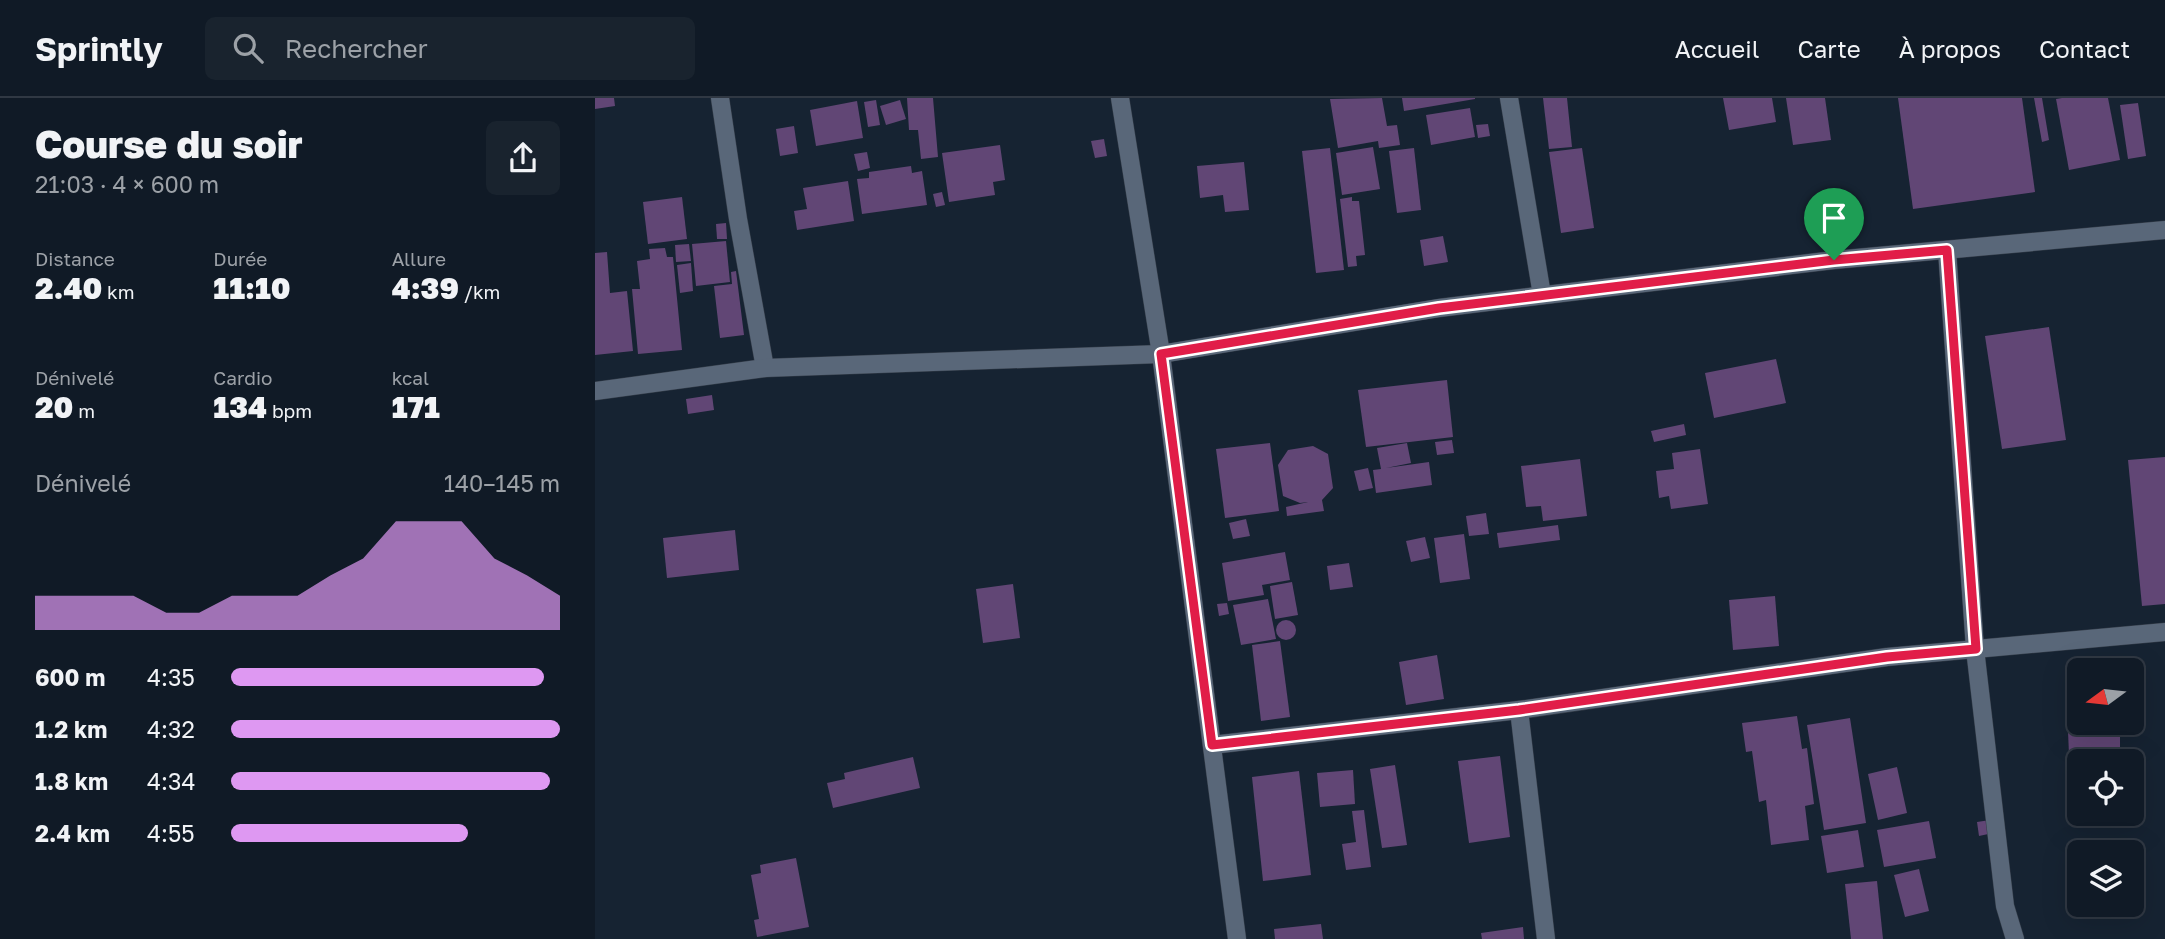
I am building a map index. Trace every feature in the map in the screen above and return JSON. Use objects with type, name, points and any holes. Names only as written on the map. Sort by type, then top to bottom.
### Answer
[{"type":"street","points":[[720,98],[738,219],[765,368]]},
{"type":"street","points":[[1121,98],[1161,354],[1237,939]]},
{"type":"street","points":[[1509,98],[1542,295]]},
{"type":"street","points":[[595,391],[765,368],[1161,354],[1439,308],[1542,295],[1834,260],[2165,230]]},
{"type":"street","points":[[1947,250],[1976,649],[2005,906],[2015,939]]},
{"type":"street","points":[[1212,745],[1519,710],[1887,657],[2165,632]]},
{"type":"street","points":[[1519,710],[1546,939]]},
{"type":"building","points":[[595,98],[614,98],[615,106],[595,109]]},
{"type":"building","points":[[907,98],[933,98],[938,157],[921,159],[918,130],[909,130]]},
{"type":"building","points":[[1382,98],[1387,126],[1397,125],[1400,145],[1379,148],[1378,141],[1338,148],[1330,99]]},
{"type":"building","points":[[1402,98],[1475,98],[1475,99],[1404,111]]},
{"type":"building","points":[[1543,98],[1567,98],[1572,147],[1549,149]]},
{"type":"building","points":[[1723,98],[1772,98],[1776,122],[1729,130]]},
{"type":"building","points":[[1786,98],[1825,98],[1831,140],[1793,145]]},
{"type":"building","points":[[1898,98],[2022,98],[2035,192],[1913,209]]},
{"type":"building","points":[[2034,98],[2042,98],[2049,140],[2042,142]]},
{"type":"building","points":[[2108,98],[2120,160],[2069,170],[2056,99]]},
{"type":"building","points":[[876,100],[880,125],[868,127],[864,102]]},
{"type":"building","points":[[900,100],[906,119],[886,125],[880,106]]},
{"type":"building","points":[[857,101],[863,138],[816,146],[810,110]]},
{"type":"building","points":[[2138,103],[2146,156],[2128,159],[2120,105]]},
{"type":"building","points":[[1470,108],[1475,137],[1431,145],[1426,115]]},
{"type":"building","points":[[1488,124],[1490,136],[1478,138],[1476,125]]},
{"type":"building","points":[[794,126],[798,153],[780,156],[776,129]]},
{"type":"building","points":[[1104,139],[1107,156],[1095,158],[1091,141]]},
{"type":"building","points":[[1000,145],[1005,180],[993,182],[995,195],[949,202],[942,153]]},
{"type":"building","points":[[1373,147],[1380,189],[1342,195],[1336,153]]},
{"type":"building","points":[[1330,148],[1344,270],[1316,273],[1302,151]]},
{"type":"building","points":[[1414,148],[1421,210],[1397,213],[1389,151]]},
{"type":"building","points":[[1582,148],[1594,228],[1561,233],[1549,152]]},
{"type":"building","points":[[867,152],[870,168],[858,171],[854,154]]},
{"type":"building","points":[[1244,162],[1249,210],[1225,212],[1223,195],[1200,198],[1197,166]]},
{"type":"building","points":[[911,166],[912,173],[922,171],[927,205],[862,214],[857,179],[869,178],[869,172]]},
{"type":"building","points":[[848,181],[854,221],[797,230],[794,211],[807,209],[803,188]]},
{"type":"building","points":[[942,192],[945,205],[936,207],[933,194]]},
{"type":"building","points":[[682,197],[687,239],[648,244],[643,202]]},
{"type":"building","points":[[1352,197],[1352,201],[1359,201],[1365,255],[1356,256],[1357,266],[1348,267],[1340,199]]},
{"type":"building","points":[[726,223],[727,239],[717,239],[716,224]]},
{"type":"building","points":[[1443,236],[1448,262],[1424,266],[1420,240]]},
{"type":"building","points":[[726,241],[730,282],[696,286],[692,244]]},
{"type":"building","points":[[689,244],[691,261],[676,262],[675,245]]},
{"type":"building","points":[[665,248],[667,257],[673,257],[682,350],[638,354],[632,289],[640,289],[637,261],[650,259],[649,249]]},
{"type":"building","points":[[607,252],[610,293],[627,291],[633,351],[595,355],[595,253]]},
{"type":"building","points":[[691,263],[693,291],[680,293],[677,265]]},
{"type":"building","points":[[736,271],[744,335],[720,338],[714,286],[732,284],[731,272]]},
{"type":"building","points":[[2049,327],[2066,440],[2002,449],[1985,336]]},
{"type":"building","points":[[1776,359],[1786,403],[1714,418],[1705,373]]},
{"type":"building","points":[[1447,380],[1453,437],[1366,447],[1358,390]]},
{"type":"building","points":[[712,395],[714,410],[688,414],[686,399]]},
{"type":"building","points":[[1684,424],[1686,435],[1654,442],[1651,431]]},
{"type":"building","points":[[1452,440],[1454,453],[1437,455],[1435,442]]},
{"type":"building","points":[[1270,443],[1279,511],[1225,518],[1216,449]]},
{"type":"building","points":[[1407,443],[1411,463],[1386,468],[1429,462],[1432,485],[1376,493],[1373,470],[1381,469],[1377,448]]},
{"type":"building","points":[[1313,446],[1328,454],[1333,488],[1322,500],[1324,511],[1287,516],[1286,507],[1308,502],[1300,503],[1283,496],[1278,465],[1288,450]]},
{"type":"building","points":[[1700,449],[1708,504],[1671,509],[1669,496],[1659,498],[1656,471],[1674,469],[1672,453]]},
{"type":"building","points":[[2165,457],[2165,604],[2142,606],[2128,460]]},
{"type":"building","points":[[1580,459],[1587,516],[1543,521],[1541,506],[1526,507],[1521,466]]},
{"type":"building","points":[[1368,468],[1373,488],[1359,491],[1354,471]]},
{"type":"building","points":[[1486,513],[1489,534],[1469,536],[1466,516]]},
{"type":"building","points":[[1246,519],[1250,536],[1233,539],[1229,523]]},
{"type":"building","points":[[1558,525],[1560,540],[1499,548],[1497,533]]},
{"type":"building","points":[[735,530],[739,570],[667,578],[663,538]]},
{"type":"building","points":[[1464,534],[1470,579],[1440,583],[1434,538]]},
{"type":"building","points":[[1425,537],[1430,558],[1411,562],[1406,541]]},
{"type":"building","points":[[1285,552],[1290,580],[1262,585],[1264,595],[1228,601],[1222,563]]},
{"type":"building","points":[[1349,563],[1353,587],[1330,590],[1327,566]]},
{"type":"building","points":[[1292,582],[1298,615],[1275,619],[1270,586]]},
{"type":"building","points":[[1013,584],[1020,638],[983,643],[976,589]]},
{"type":"building","points":[[1775,596],[1779,646],[1733,650],[1729,600]]},
{"type":"building","points":[[1268,599],[1276,639],[1241,645],[1233,605]]},
{"type":"building","points":[[1227,603],[1229,614],[1219,616],[1217,604]]},
{"type":"building","points":[[1282,620],[1290,620],[1296,630],[1290,640],[1282,640],[1276,634],[1276,626]]},
{"type":"building","points":[[1280,641],[1290,717],[1261,721],[1252,645]]},
{"type":"building","points":[[1437,655],[1444,699],[1406,705],[1399,662]]},
{"type":"building","points":[[1797,716],[1802,749],[1807,748],[1814,804],[1805,806],[1809,840],[1771,845],[1766,800],[1759,802],[1752,751],[1746,752],[1742,723]]},
{"type":"building","points":[[1850,718],[1866,823],[1824,830],[1807,725]]},
{"type":"building","points":[[2068,735],[2120,735],[2120,749],[2069,749]]},
{"type":"building","points":[[1500,756],[1510,837],[1469,843],[1458,761]]},
{"type":"building","points":[[913,757],[920,788],[833,808],[827,783],[845,779],[844,773]]},
{"type":"building","points":[[1395,765],[1407,845],[1382,848],[1370,769]]},
{"type":"building","points":[[1897,767],[1907,813],[1878,820],[1868,774]]},
{"type":"building","points":[[1353,770],[1355,804],[1320,807],[1317,773]]},
{"type":"building","points":[[1299,771],[1311,875],[1263,881],[1252,777]]},
{"type":"building","points":[[1364,810],[1371,867],[1346,870],[1342,844],[1356,842],[1352,811]]},
{"type":"building","points":[[1990,820],[1993,833],[1979,836],[1977,822]]},
{"type":"building","points":[[1929,821],[1936,858],[1884,867],[1877,830]]},
{"type":"building","points":[[1858,830],[1864,867],[1827,873],[1821,836]]},
{"type":"building","points":[[796,858],[809,927],[757,937],[754,920],[759,919],[751,875],[761,873],[760,865]]},
{"type":"building","points":[[1919,869],[1929,911],[1905,917],[1894,875]]},
{"type":"building","points":[[1877,881],[1883,939],[1851,939],[1845,884]]},
{"type":"building","points":[[1321,924],[1323,939],[1275,939],[1274,929]]},
{"type":"building","points":[[1523,927],[1524,939],[1482,939],[1481,933]]},
{"type":"route","points":[[1947,250],[1976,649],[1887,657],[1519,710],[1212,745],[1161,354],[1439,308],[1834,260],[1947,250]]}]
